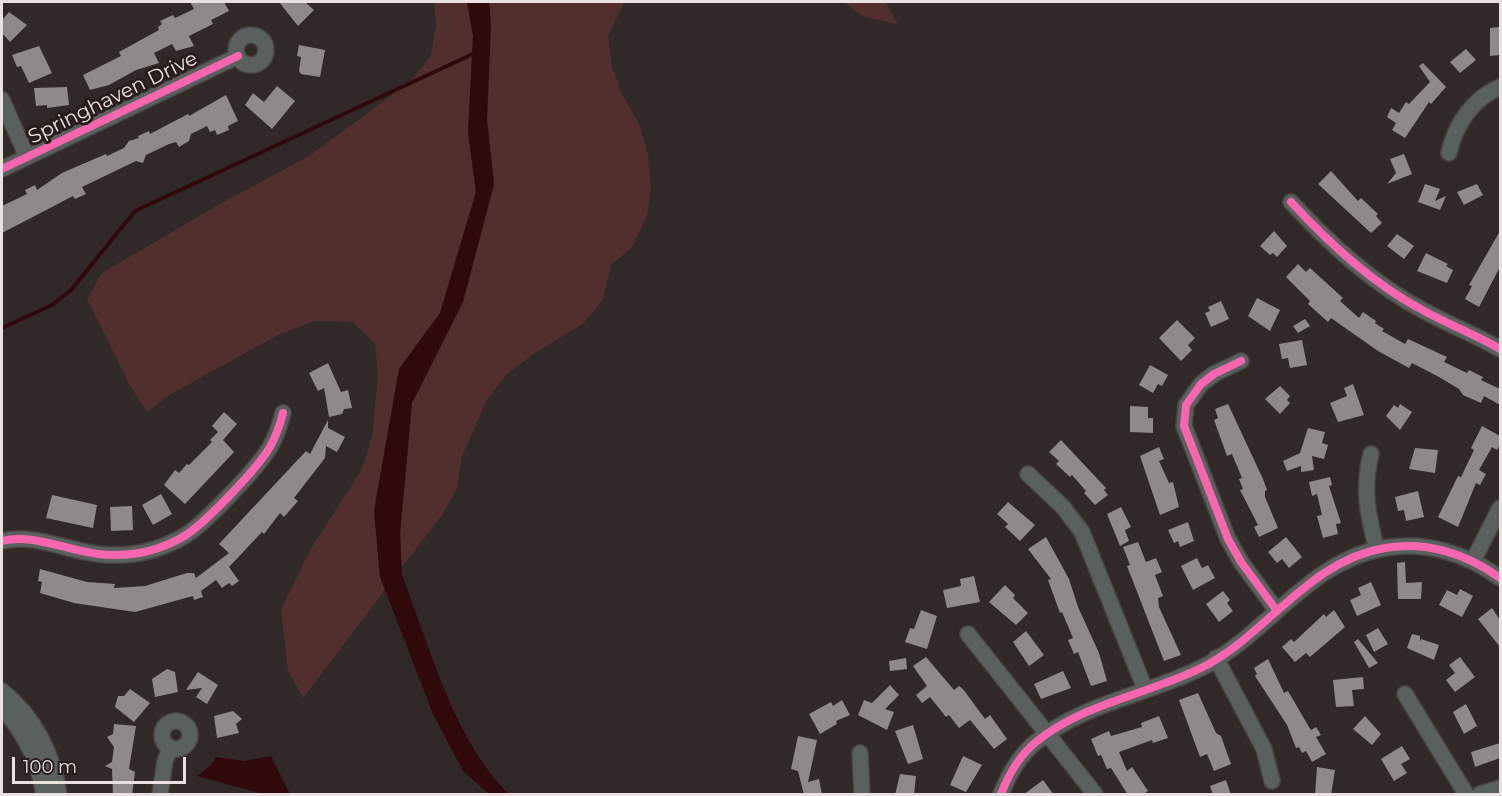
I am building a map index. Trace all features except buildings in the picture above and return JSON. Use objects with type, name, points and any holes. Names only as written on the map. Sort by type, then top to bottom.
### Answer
[{"type":"street","name":"Springhaven Drive","points":[[2,169],[238,56]]},
{"type":"street","points":[[1449,153],[1464,117],[1482,96],[1500,87]]},
{"type":"street","name":"Springhaven Drive","points":[[2,100],[27,157]]},
{"type":"street","points":[[1291,202],[1337,249],[1374,279],[1425,312],[1498,342]]},
{"type":"street","points":[[1241,361],[1214,374],[1201,384],[1186,405],[1184,426],[1228,539],[1240,562],[1277,611]]},
{"type":"street","points":[[2,541],[21,538],[110,555],[130,555],[165,546],[196,527],[259,462],[279,429],[283,412]]},
{"type":"street","points":[[1371,454],[1365,496],[1377,550]]},
{"type":"street","points":[[1028,474],[1063,507],[1082,532],[1144,688]]},
{"type":"street","points":[[1473,561],[1500,508]]},
{"type":"street","points":[[1001,795],[1016,766],[1035,743],[1072,718],[1144,688],[1202,668],[1322,575],[1344,562],[1377,550],[1407,546],[1428,547],[1473,561],[1500,578]]},
{"type":"street","points":[[968,634],[1095,795]]},
{"type":"street","points":[[1216,658],[1264,749],[1272,781]]},
{"type":"street","points":[[2,691],[21,710],[45,745],[55,775],[58,795]]},
{"type":"street","points":[[1405,694],[1466,795]]},
{"type":"street","points":[[2,708],[23,735],[35,758],[44,795]]},
{"type":"street","points":[[160,795],[165,761],[170,748]]},
{"type":"street","points":[[860,753],[862,795]]},
{"type":"street","points":[[1480,795],[1500,788]]},
{"type":"shaded area","points":[[434,2],[467,2],[473,36],[468,132],[476,192],[440,313],[399,369],[374,511],[380,577],[385,590],[303,698],[288,671],[281,609],[310,550],[362,469],[372,438],[378,376],[375,344],[353,322],[315,321],[280,334],[171,394],[147,412],[129,384],[87,299],[102,273],[218,205],[309,156],[412,80],[431,55],[436,25]]},
{"type":"shaded area","points":[[467,2],[489,2],[491,24],[487,120],[494,184],[463,302],[412,403],[400,534],[402,575],[433,661],[459,720],[473,748],[490,773],[509,794],[489,794],[463,771],[433,714],[380,577],[374,511],[399,369],[440,313],[476,192],[468,132],[473,36]]},
{"type":"shaded area","points":[[489,2],[624,2],[608,36],[612,66],[622,94],[639,124],[648,153],[651,187],[647,216],[633,246],[611,265],[603,300],[584,323],[532,355],[505,376],[487,400],[462,456],[457,488],[443,514],[402,567],[400,534],[412,403],[463,302],[494,184],[487,120],[491,24]]},
{"type":"shaded area","points":[[844,2],[885,2],[898,24],[864,17]]},
{"type":"shaded area","points":[[271,756],[290,794],[263,794],[197,776],[210,766],[216,757],[244,761]]},
{"type":"waterway","points":[[2,328],[52,305],[71,290],[135,211],[475,53]]},
{"type":"cycle path","points":[[2,169],[238,56]]},
{"type":"cycle path","points":[[1291,202],[1337,248],[1388,289],[1426,312],[1500,349]]},
{"type":"cycle path","points":[[1241,361],[1214,374],[1201,384],[1186,405],[1184,426],[1228,539],[1241,562],[1277,611]]},
{"type":"cycle path","points":[[2,541],[28,539],[83,552],[110,555],[138,553],[173,542],[202,522],[254,469],[270,447],[283,413]]},
{"type":"cycle path","points":[[1001,794],[1020,759],[1036,742],[1055,729],[1095,709],[1201,668],[1224,654],[1333,567],[1358,555],[1401,546],[1431,548],[1474,562],[1500,578]]}]
